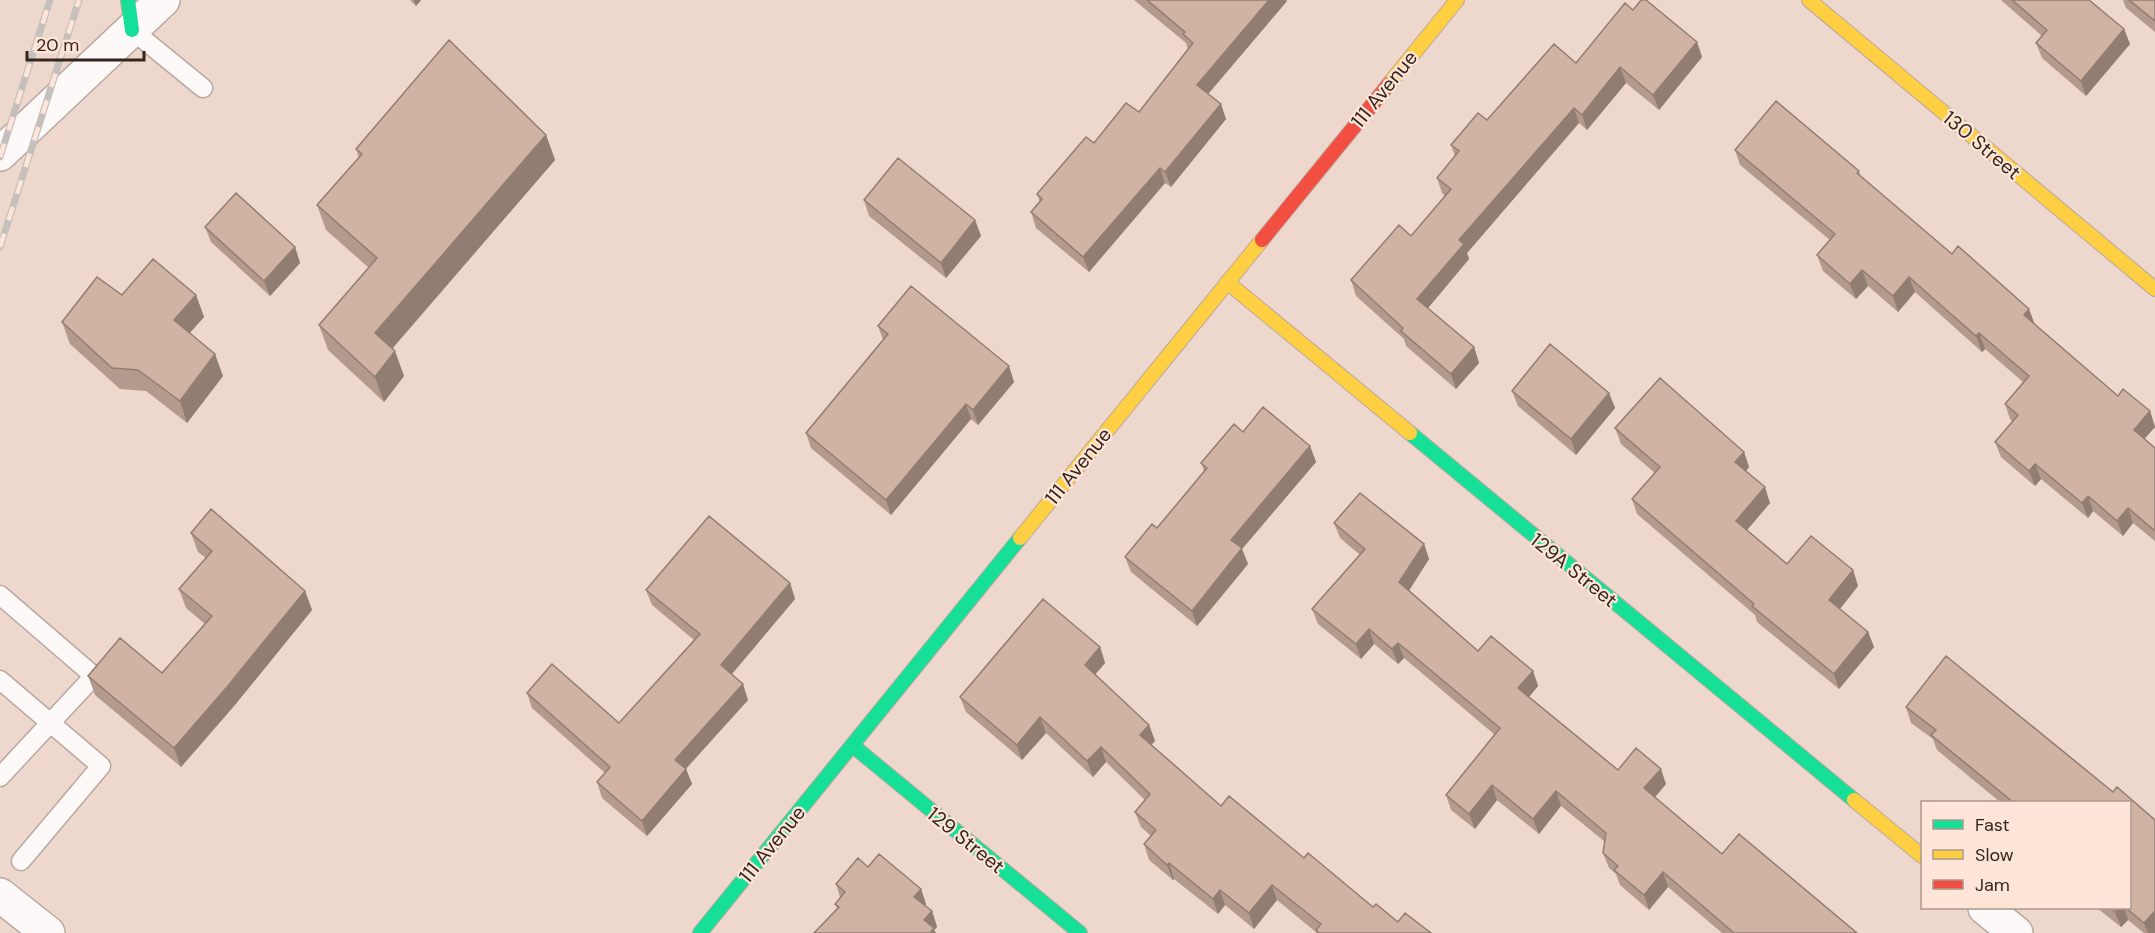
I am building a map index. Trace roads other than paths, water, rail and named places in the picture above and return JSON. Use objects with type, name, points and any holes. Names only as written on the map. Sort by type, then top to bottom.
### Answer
[{"type":"street","points":[[0,154],[130,15],[163,0]]},
{"type":"street","name":"111 Avenue","points":[[700,933],[1456,0]]},
{"type":"street","name":"130 Street","points":[[1809,0],[2155,289]]},
{"type":"street","name":"129A Street","points":[[1227,282],[1921,854]]},
{"type":"street","name":"129 Street","points":[[852,745],[1080,933]]},
{"type":"street","points":[[0,895],[48,933]]},
{"type":"street","points":[[1986,909],[2016,933]]},
{"type":"lane","points":[[130,15],[203,88]]},
{"type":"lane","points":[[0,595],[94,676],[0,777]]},
{"type":"lane","points":[[0,680],[101,766],[21,861]]},
{"type":"railway","points":[[0,157],[50,0]]},
{"type":"railway","points":[[0,247],[79,0]]}]
